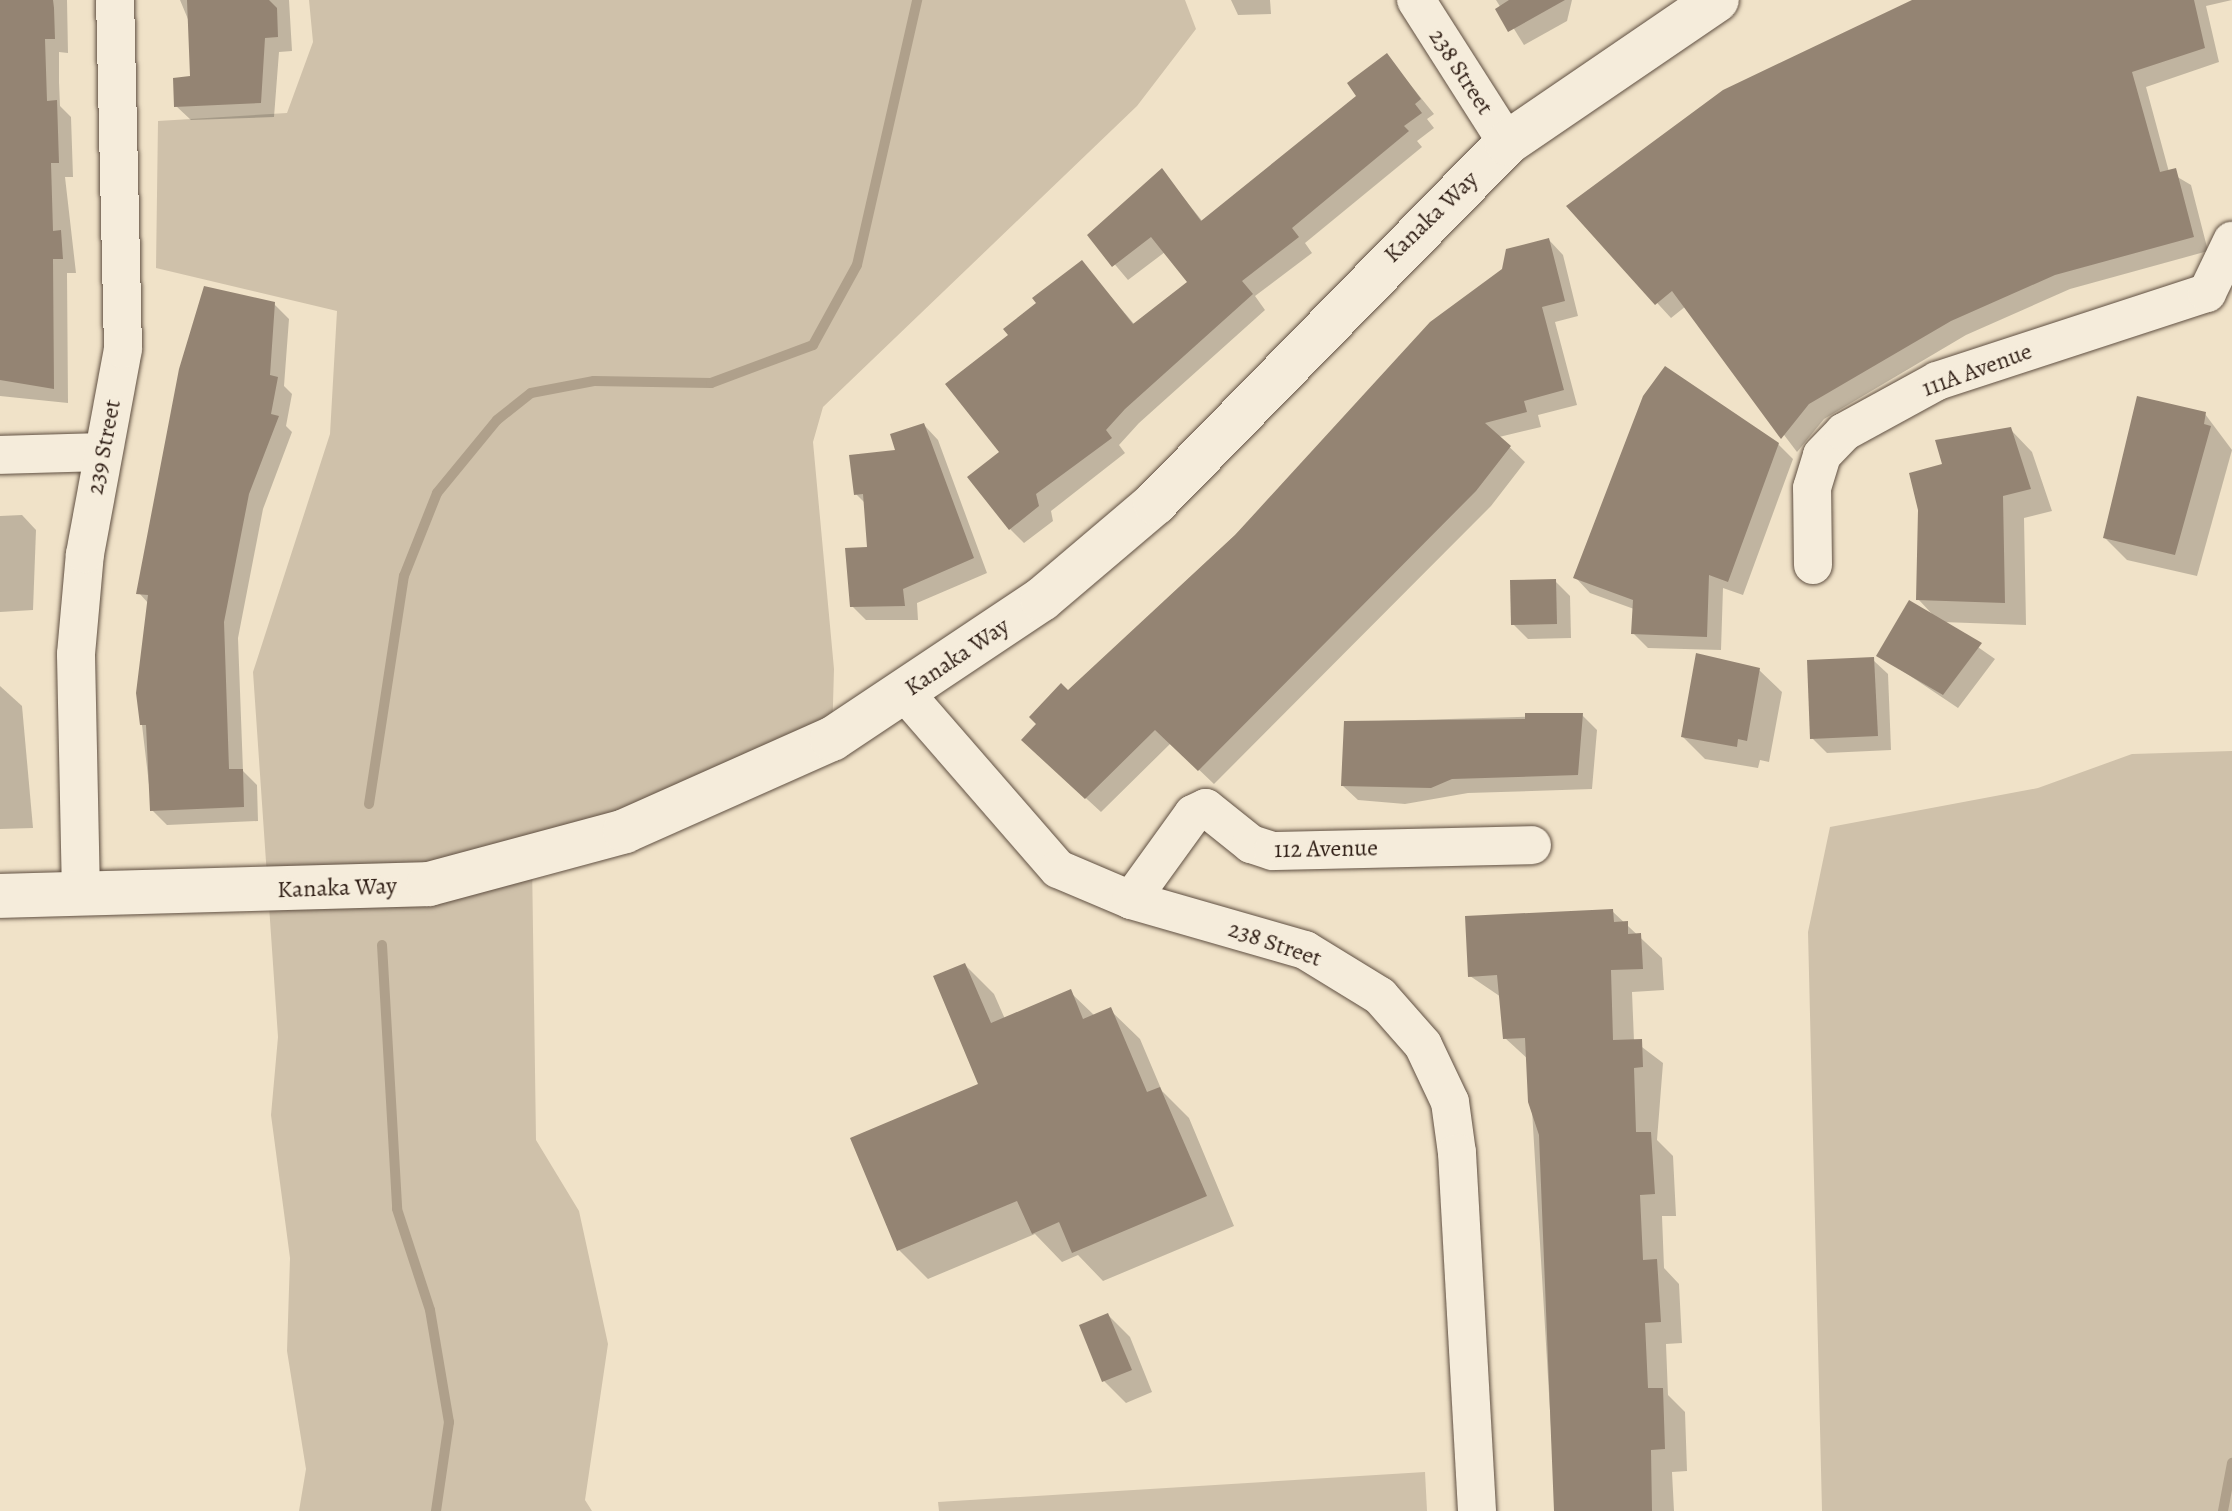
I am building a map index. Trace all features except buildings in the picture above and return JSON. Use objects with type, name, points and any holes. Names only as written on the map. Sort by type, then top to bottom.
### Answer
[{"type":"main road","name":"Kanaka Way","points":[[0,896],[429,884],[519,864],[715,797],[905,693],[1042,599],[1155,503],[1507,143],[1717,0]]},
{"type":"street","name":"239 Street","points":[[81,894],[76,654],[102,452],[123,349],[115,0]]},
{"type":"street","name":"238 Street","points":[[1416,0],[1507,143]]},
{"type":"street","name":"111A Avenue","points":[[1813,565],[1812,488],[1822,455],[1844,432],[1937,381],[2207,293],[2232,241]]},
{"type":"street","points":[[0,455],[102,452]]},
{"type":"street","name":"238 Street","points":[[905,693],[1040,853],[1082,883],[1339,967],[1380,996],[1423,1045],[1450,1102],[1457,1153],[1477,1511]]},
{"type":"street","name":"112 Avenue","points":[[1131,900],[1193,814],[1206,808],[1273,851],[1532,845]]},
{"type":"shaded area","points":[[309,0],[1185,0],[1196,29],[1137,106],[823,407],[813,442],[834,669],[832,739],[532,860],[536,1140],[579,1211],[608,1344],[585,1500],[592,1511],[299,1511],[306,1469],[287,1351],[290,1258],[271,1115],[278,1037],[253,672],[330,434],[337,311],[156,268],[158,121],[287,113],[313,42]]},
{"type":"shaded area","points":[[2232,751],[2232,1511],[1822,1511],[1808,932],[1830,827],[2038,788],[2132,754]]},
{"type":"shaded area","points":[[1425,1472],[1427,1511],[939,1511],[938,1502]]},
{"type":"waterway","points":[[369,804],[404,576],[437,493],[497,420],[531,393],[594,381],[711,383],[813,345],[857,265],[917,0]]},
{"type":"waterway","points":[[382,945],[397,1209],[430,1310],[449,1422],[436,1511]]},
{"type":"waterway","points":[[2223,1511],[2232,1463]]}]
